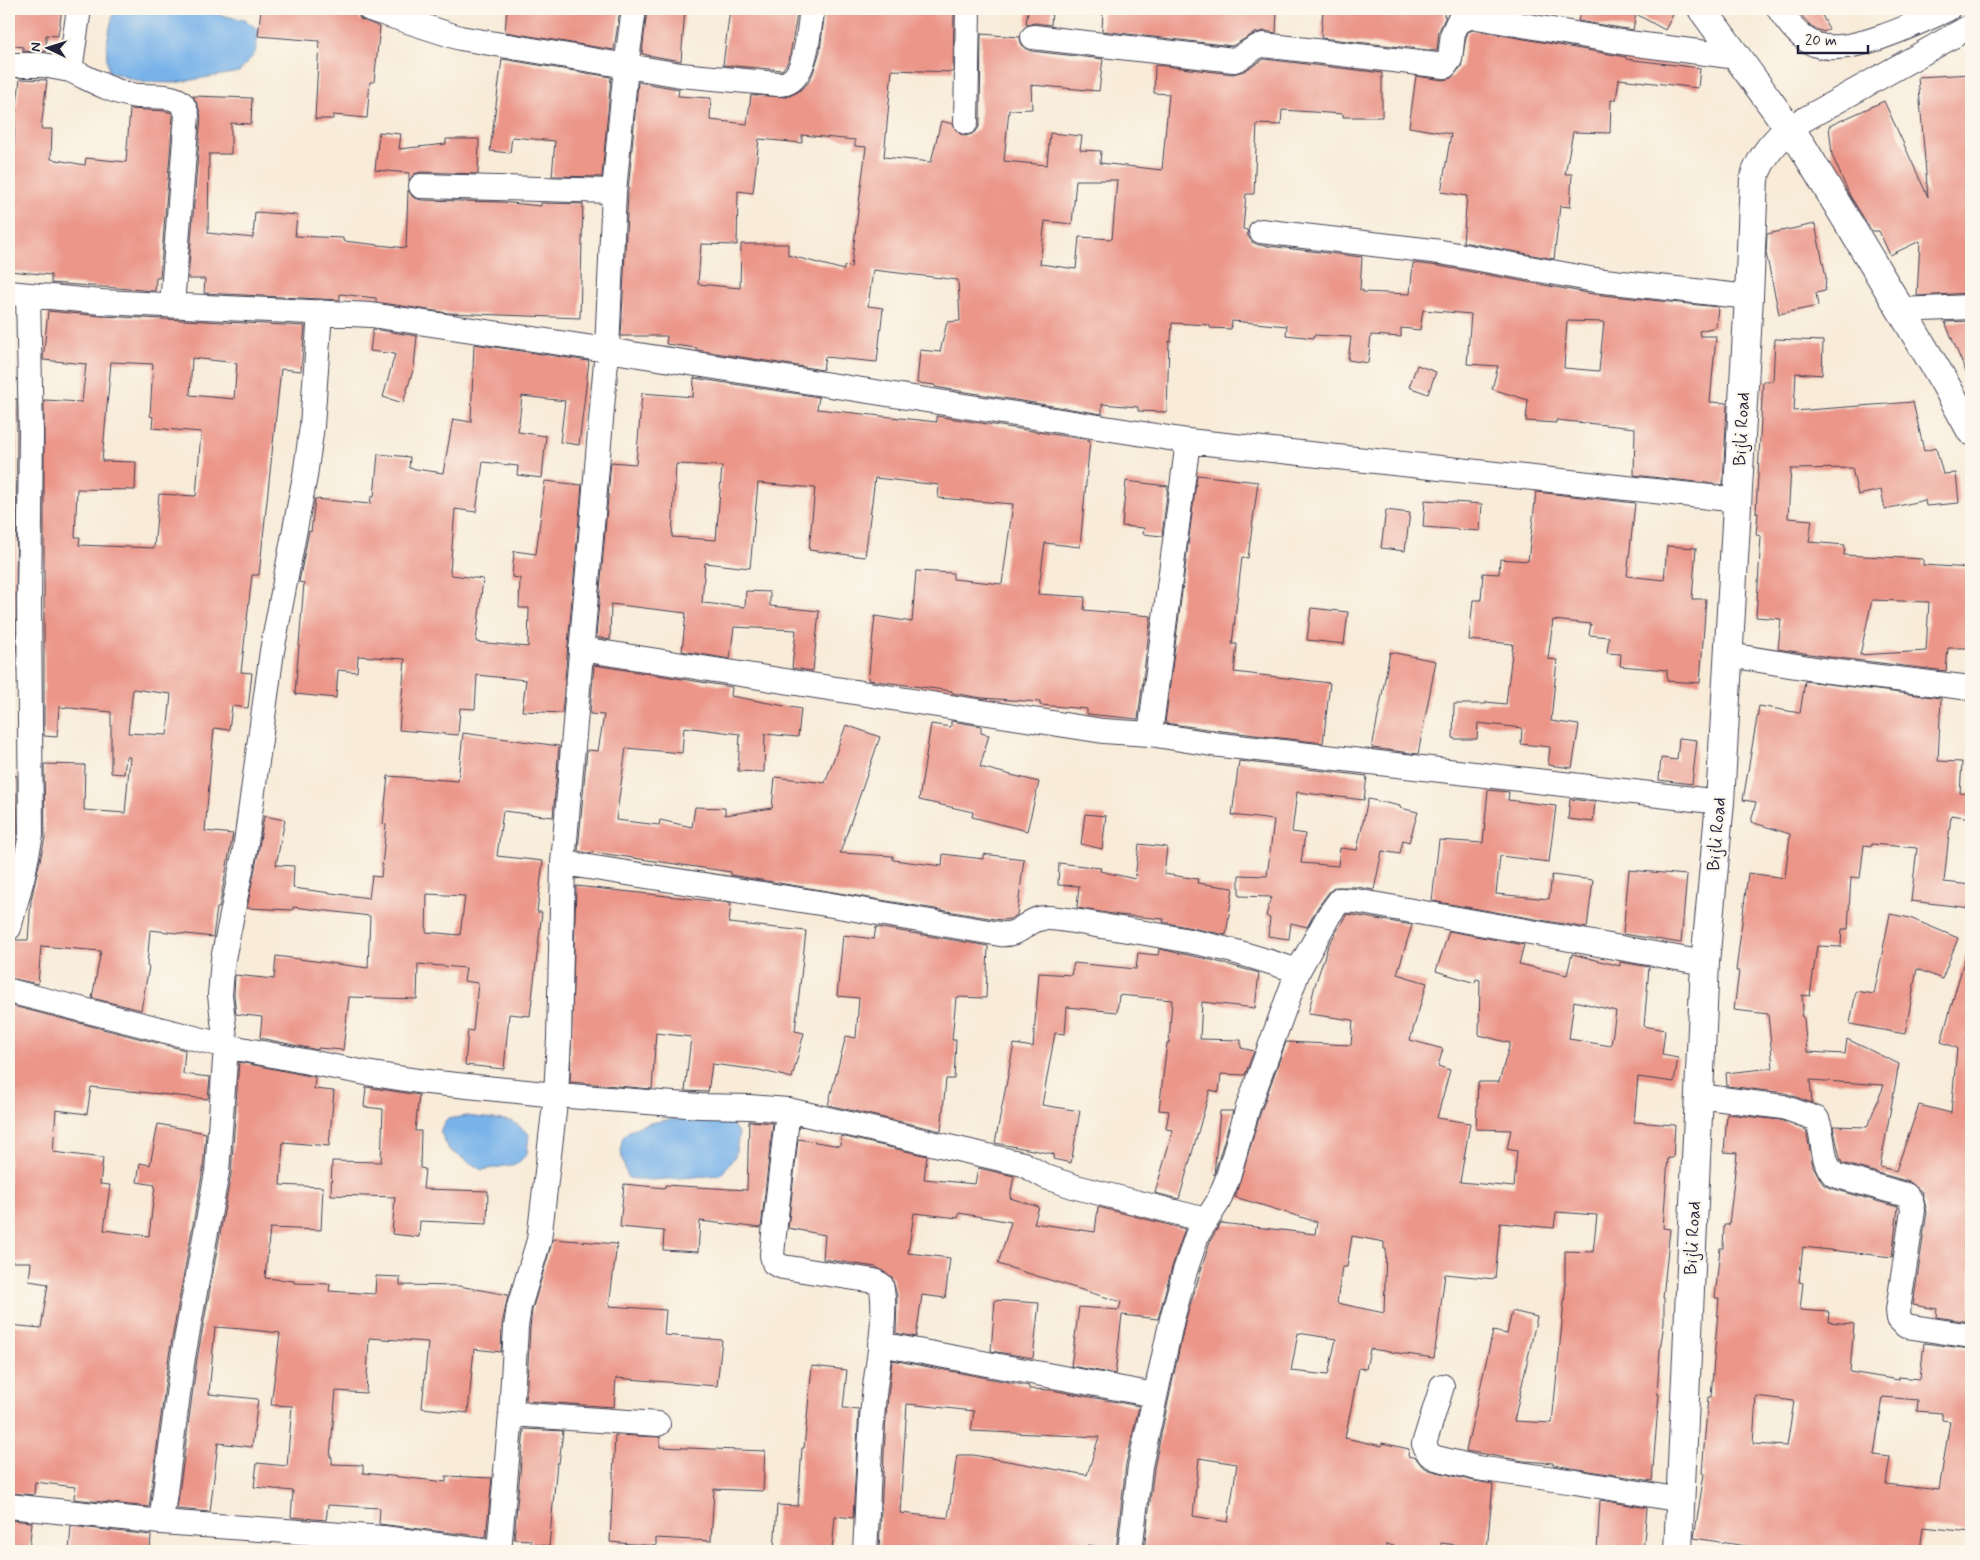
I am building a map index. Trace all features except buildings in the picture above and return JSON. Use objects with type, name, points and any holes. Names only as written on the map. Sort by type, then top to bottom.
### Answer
[{"type":"street","points":[[70,70],[79,9]]},
{"type":"street","points":[[370,9],[460,38],[681,75],[778,84],[788,83],[801,66],[812,9]]},
{"type":"street","points":[[499,1551],[511,1414],[516,1326],[539,1240],[556,1095],[563,863],[606,350],[614,191],[626,67],[634,9]]},
{"type":"street","points":[[966,122],[968,9]]},
{"type":"street","points":[[1702,9],[1789,128],[1971,431]]},
{"type":"street","points":[[1779,9],[1804,39],[1818,46],[1832,48],[1876,40],[1948,9]]},
{"type":"street","points":[[1033,37],[1234,60],[1242,58],[1254,48],[1263,45],[1445,66],[1450,59],[1453,33],[1458,22],[1470,16],[1621,42],[1737,57]]},
{"type":"street","points":[[1789,128],[1971,26]]},
{"type":"street","points":[[9,65],[43,65],[70,70],[120,92],[145,97],[171,98],[177,100],[186,108],[172,305]]},
{"type":"street","name":"Bijli Road","points":[[1678,1551],[1705,963],[1720,802],[1738,500],[1754,178],[1759,163],[1768,148],[1789,128]]},
{"type":"street","points":[[421,186],[614,191]]},
{"type":"street","points":[[1261,231],[1441,252],[1595,280],[1749,297]]},
{"type":"street","points":[[9,928],[31,835],[29,602],[32,433],[18,294],[102,302],[371,315],[1188,441],[1738,500]]},
{"type":"street","points":[[1900,310],[1971,306]]},
{"type":"street","points":[[161,1522],[183,1357],[217,1172],[226,1046],[220,995],[223,959],[245,850],[272,651],[305,476],[312,426],[320,312]]},
{"type":"street","points":[[1150,734],[1188,441]]},
{"type":"street","points":[[581,649],[1103,731],[1150,734],[1212,744],[1720,802]]},
{"type":"street","points":[[1729,655],[1830,671],[1971,688]]},
{"type":"street","points":[[563,863],[826,904],[1000,934],[1009,935],[1017,933],[1032,920],[1046,918],[1079,922],[1171,937],[1225,949],[1298,970]]},
{"type":"street","points":[[1130,1551],[1140,1466],[1172,1319],[1185,1271],[1197,1235],[1218,1202],[1266,1055],[1298,970],[1328,915],[1340,900],[1356,901],[1705,963]]},
{"type":"street","points":[[9,991],[226,1046],[418,1081],[556,1095],[700,1106],[788,1110],[1023,1164],[1046,1177],[1076,1187],[1206,1220]]},
{"type":"street","points":[[1699,1096],[1783,1107],[1817,1119],[1821,1129],[1825,1160],[1829,1170],[1834,1175],[1906,1195],[1911,1201],[1913,1210],[1898,1310],[1899,1319],[1906,1326],[1971,1336]]},
{"type":"street","points":[[788,1110],[772,1255],[774,1263],[783,1267],[874,1281],[881,1285],[883,1294],[874,1397],[865,1551]]},
{"type":"street","points":[[880,1344],[1155,1395]]},
{"type":"street","points":[[1442,1386],[1424,1444],[1429,1454],[1436,1458],[1477,1468],[1681,1500]]},
{"type":"street","points":[[511,1414],[658,1424]]},
{"type":"street","points":[[9,1506],[161,1522],[383,1538],[482,1551]]},
{"type":"water","points":[[123,9],[191,9],[245,20],[259,30],[255,53],[239,72],[174,83],[142,82],[109,72],[107,50],[111,22],[113,14]]},
{"type":"water","points":[[466,1116],[512,1121],[529,1134],[527,1154],[517,1164],[482,1170],[449,1150],[440,1131],[447,1119]]},
{"type":"water","points":[[701,1116],[727,1117],[739,1134],[735,1156],[721,1175],[652,1180],[628,1178],[621,1150],[622,1140],[626,1133],[645,1124]]}]
